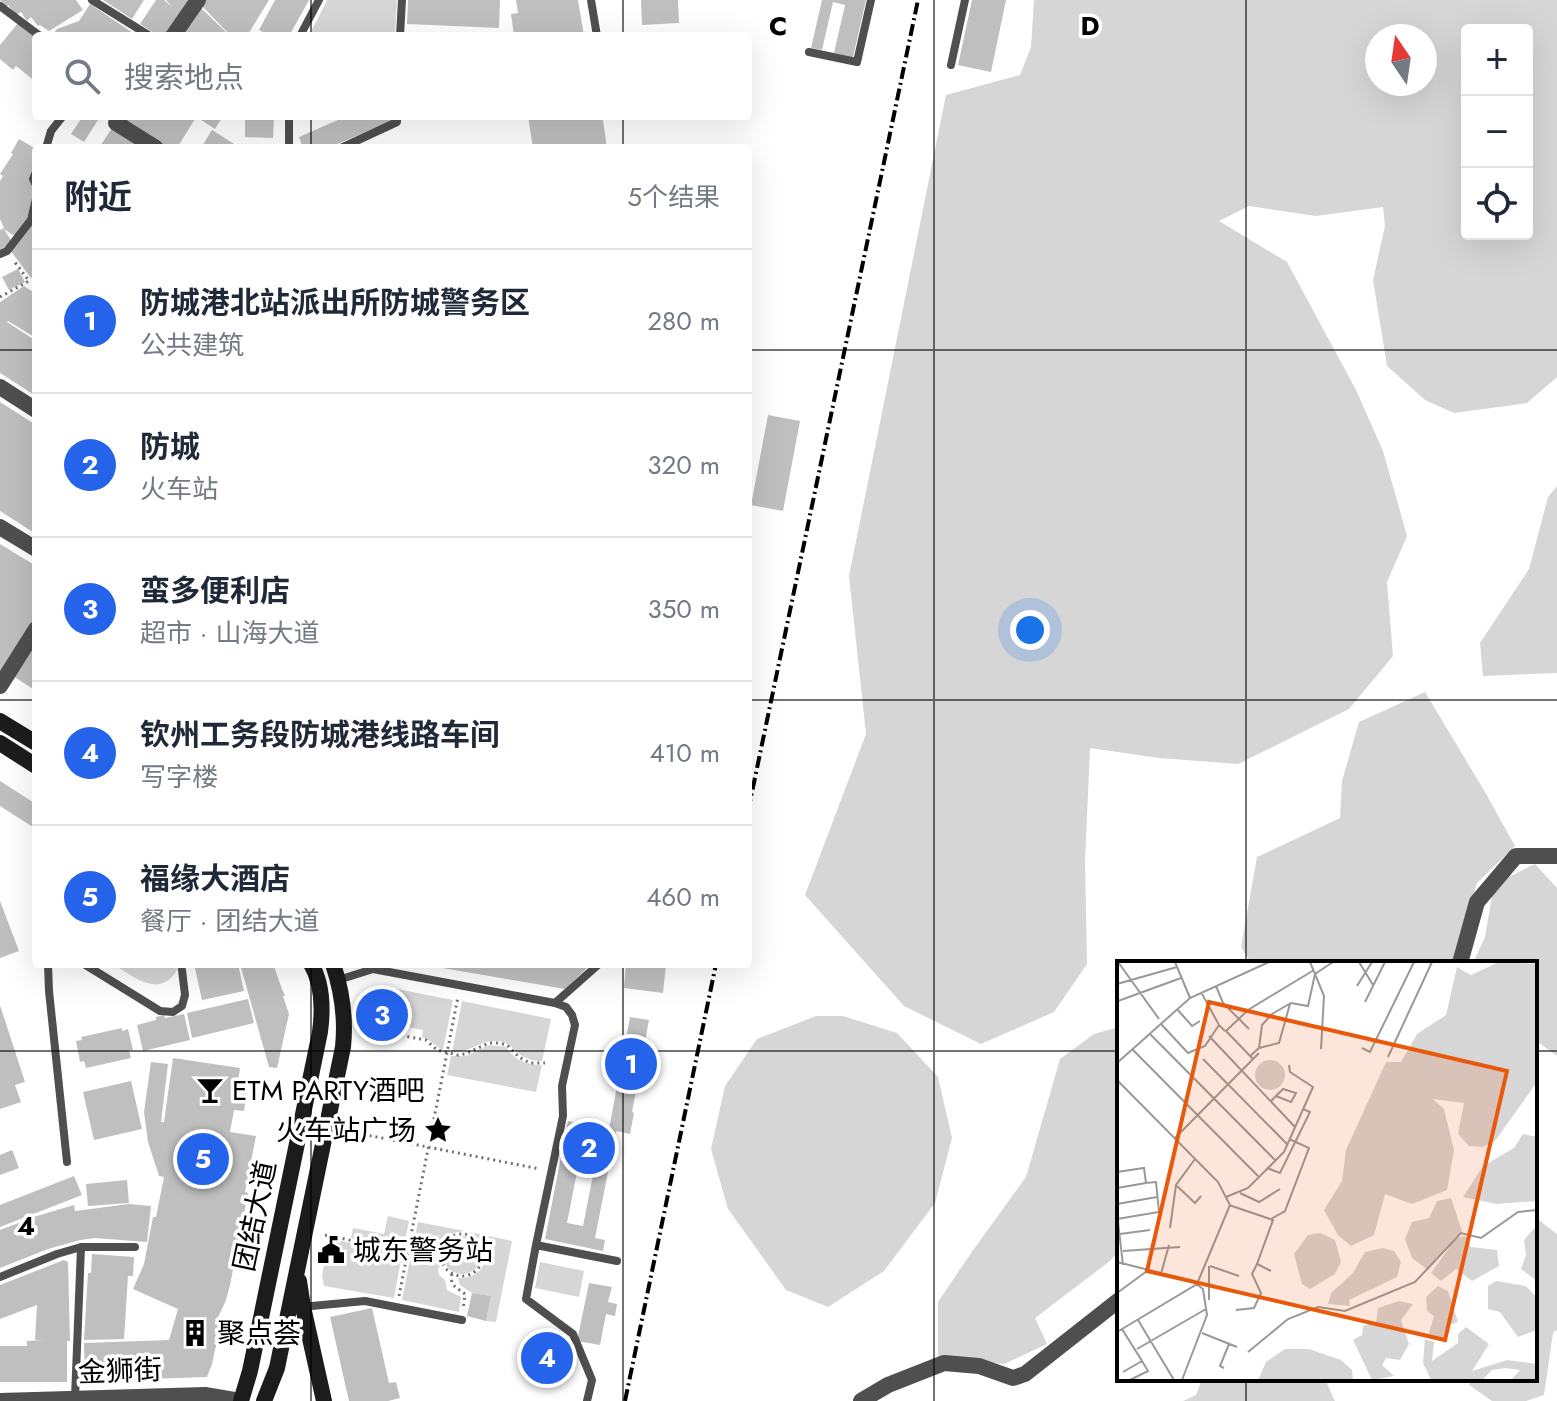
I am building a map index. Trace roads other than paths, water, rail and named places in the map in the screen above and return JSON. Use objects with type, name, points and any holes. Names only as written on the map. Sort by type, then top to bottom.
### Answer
[{"type":"main road","points":[[0,721],[32,741]]},
{"type":"main road","points":[[0,743],[32,763]]},
{"type":"main road","points":[[313,968],[320,986]]},
{"type":"main road","name":"团结大道","points":[[296,1306],[297,1268],[343,1047],[344,1012],[336,972]]},
{"type":"main road","name":"团结大道","points":[[240,1401],[250,1371],[318,1041],[323,1013],[320,986]]},
{"type":"main road","points":[[264,1401],[296,1306]]},
{"type":"main road","points":[[296,1306],[324,1401]]},
{"type":"street","points":[[176,32],[198,0]]},
{"type":"street","points":[[117,120],[150,144]]},
{"type":"street","points":[[0,387],[32,407]]},
{"type":"street","points":[[0,527],[32,547]]},
{"type":"street","points":[[0,686],[32,635]]},
{"type":"street","points":[[1461,961],[1477,902],[1516,856],[1557,856]]},
{"type":"street","points":[[861,1401],[888,1385],[944,1363],[979,1366],[1013,1378],[1025,1374],[1117,1302]]},
{"type":"street","name":"金狮街","points":[[0,1401],[205,1395],[240,1401]]},
{"type":"lane","points":[[92,0],[144,32]]},
{"type":"lane","points":[[302,32],[319,0]]},
{"type":"lane","points":[[400,32],[402,0]]},
{"type":"lane","points":[[591,0],[596,32]]},
{"type":"lane","points":[[809,52],[857,62],[871,0]]},
{"type":"lane","points":[[951,65],[965,0]]},
{"type":"lane","points":[[0,6],[35,32]]},
{"type":"lane","points":[[47,144],[51,131],[60,120]]},
{"type":"lane","points":[[289,120],[289,144]]},
{"type":"lane","points":[[350,144],[397,120]]},
{"type":"lane","points":[[4,253],[32,216]]},
{"type":"lane","points":[[48,968],[67,1162]]},
{"type":"lane","points":[[90,968],[160,1011],[173,1012],[182,1006],[185,995],[182,970]]},
{"type":"lane","points":[[555,1003],[594,968]]},
{"type":"lane","points":[[320,986],[336,972],[373,969],[555,1003],[566,1007],[572,1015],[575,1025],[562,1086],[563,1116],[526,1299],[573,1334],[592,1380],[587,1401]]},
{"type":"lane","points":[[536,1245],[617,1261]]},
{"type":"lane","points":[[75,1399],[81,1247]]},
{"type":"lane","points":[[0,1277],[81,1247],[135,1247]]},
{"type":"lane","points":[[296,1306],[365,1301],[462,1320]]},
{"type":"railway","points":[[752,792],[918,0]]},
{"type":"railway","points":[[625,1401],[715,968]]},
{"type":"place","name":"蛮多便利店","points":[[382,1015]]},
{"type":"place","name":"防城港北站派出所防城警务区","points":[[631,1064]]},
{"type":"place","name":"ETM PARTY酒吧","points":[[210,1090]]},
{"type":"place","name":"火车站广场","points":[[438,1130]]},
{"type":"place","name":"防城","points":[[589,1148]]},
{"type":"place","name":"福缘大酒店","points":[[203,1159]]},
{"type":"place","name":"城东警务站","points":[[331,1250]]},
{"type":"place","name":"聚点荟","points":[[195,1333]]},
{"type":"place","name":"钦州工务段防城港线路车间","points":[[547,1358]]}]
